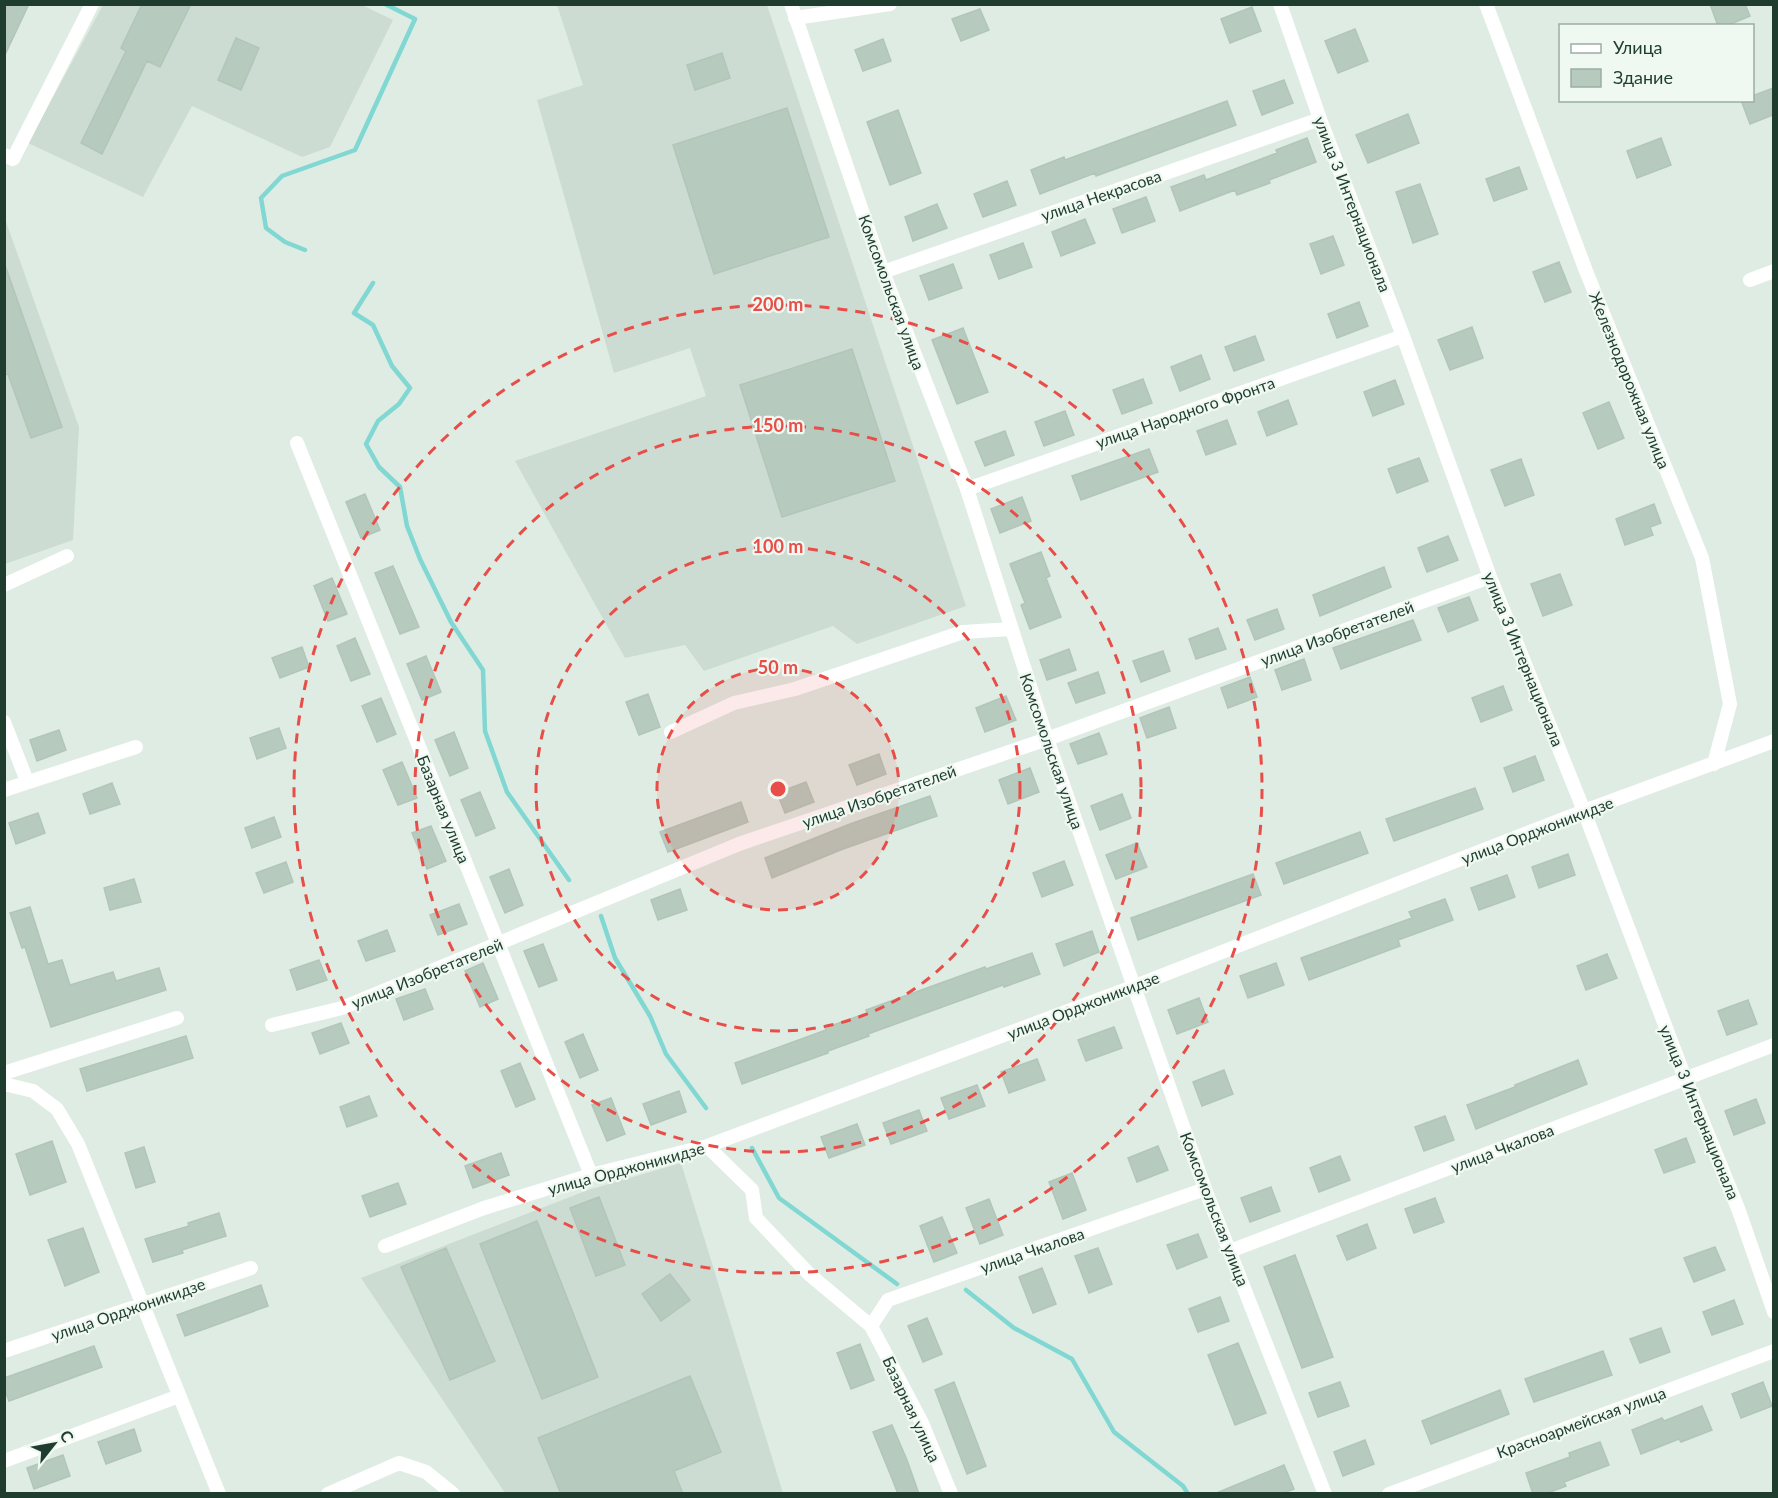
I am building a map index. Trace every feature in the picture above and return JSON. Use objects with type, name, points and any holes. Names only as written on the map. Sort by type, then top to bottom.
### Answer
[{"type":"street","points":[[9,157],[92,4]]},
{"type":"street","points":[[793,11],[891,4]]},
{"type":"street","name":"улица 3 Интернационала","points":[[1280,4],[1490,577],[1584,811],[1685,1078],[1739,1211],[1773,1312]]},
{"type":"street","name":"Железнодорожная улица","points":[[1486,4],[1586,271],[1702,558],[1730,704],[1714,764]]},
{"type":"street","name":"Комсомольская улица","points":[[793,11],[883,272],[967,489],[1047,739],[1205,1189],[1325,1494]]},
{"type":"street","name":"улица Некрасова","points":[[883,272],[1320,118]]},
{"type":"street","points":[[1750,280],[1773,271]]},
{"type":"street","name":"улица Народного Фронта","points":[[967,489],[1403,336]]},
{"type":"street","name":"Базарная улица","points":[[297,442],[591,1175]]},
{"type":"street","points":[[4,585],[68,556]]},
{"type":"street","name":"улица Изобретателей","points":[[272,1025],[342,1008],[739,844],[1047,739],[1490,577]]},
{"type":"street","points":[[671,732],[734,703],[795,689],[963,632],[1011,628]]},
{"type":"street","points":[[4,722],[27,781]]},
{"type":"street","name":"улица Орджоникидзе","points":[[385,1246],[484,1208],[591,1175],[707,1146],[1135,986],[1584,811],[1773,741]]},
{"type":"street","points":[[4,790],[136,747]]},
{"type":"street","points":[[4,1073],[177,1018]]},
{"type":"street","name":"улица Чкалова","points":[[1230,1251],[1773,1045]]},
{"type":"street","points":[[4,1084],[33,1091],[57,1109],[78,1144],[219,1494]]},
{"type":"street","points":[[707,1146],[752,1190],[756,1218],[810,1275],[872,1326]]},
{"type":"street","name":"улица Чкалова","points":[[872,1326],[888,1300],[1205,1189]]},
{"type":"street","name":"улица Орджоникидзе","points":[[4,1351],[251,1268]]},
{"type":"street","name":"Базарная улица","points":[[872,1326],[922,1423],[951,1494]]},
{"type":"street","name":"Красноармейская улица","points":[[1389,1494],[1773,1352]]},
{"type":"street","points":[[4,1461],[179,1396]]},
{"type":"street","points":[[328,1494],[399,1463],[426,1472],[453,1494]]},
{"type":"shaded area","points":[[103,5],[362,5],[393,20],[330,147],[302,157],[192,106],[143,197],[28,143]]},
{"type":"shaded area","points":[[557,5],[767,5],[966,606],[857,644],[833,626],[704,671],[685,645],[625,658],[515,461],[706,396],[690,348],[614,373],[537,100],[583,85]]},
{"type":"shaded area","points":[[4,216],[79,427],[73,540],[5,564]]},
{"type":"shaded area","points":[[681,1163],[783,1493],[505,1493],[361,1278],[588,1190]]},
{"type":"building","points":[[4,4],[29,4],[4,57]]},
{"type":"building","points":[[142,4],[191,4],[160,67],[147,61],[102,154],[81,143],[126,51],[121,48]]},
{"type":"building","points":[[1710,4],[1745,4],[1750,16],[1731,24],[1717,24]]},
{"type":"building","points":[[1252,7],[1261,31],[1230,43],[1221,19]]},
{"type":"building","points":[[980,9],[989,30],[961,41],[952,19]]},
{"type":"building","points":[[1355,29],[1368,61],[1338,73],[1325,41]]},
{"type":"building","points":[[236,38],[259,48],[241,90],[218,80]]},
{"type":"building","points":[[883,39],[891,61],[863,71],[855,50]]},
{"type":"building","points":[[722,53],[730,78],[695,90],[687,65]]},
{"type":"building","points":[[1284,80],[1293,103],[1262,115],[1253,91]]},
{"type":"building","points":[[1773,88],[1773,115],[1750,124],[1742,102],[1754,102],[1754,95]]},
{"type":"building","points":[[1227,101],[1236,125],[1040,194],[1031,170],[1064,157],[1065,160]]},
{"type":"building","points":[[787,108],[829,237],[714,274],[673,145]]},
{"type":"building","points":[[898,110],[921,173],[890,185],[867,122]]},
{"type":"building","points":[[1408,114],[1419,143],[1368,163],[1356,135]]},
{"type":"building","points":[[1307,138],[1316,162],[1237,195],[1235,190],[1180,211],[1171,187],[1204,175],[1206,180],[1277,153],[1276,150]]},
{"type":"building","points":[[1661,138],[1671,165],[1637,178],[1627,151]]},
{"type":"building","points":[[1519,167],[1527,189],[1494,201],[1486,179]]},
{"type":"building","points":[[1007,181],[1016,205],[983,217],[974,194]]},
{"type":"building","points":[[1420,184],[1438,234],[1413,243],[1396,192]]},
{"type":"building","points":[[1146,197],[1155,221],[1122,233],[1113,209]]},
{"type":"building","points":[[937,204],[947,228],[913,241],[905,217]]},
{"type":"building","points":[[1085,219],[1095,243],[1061,256],[1052,232]]},
{"type":"building","points":[[1333,236],[1344,265],[1321,274],[1310,244]]},
{"type":"building","points":[[1023,243],[1032,267],[999,279],[990,255]]},
{"type":"building","points":[[1559,262],[1571,292],[1545,302],[1533,272]]},
{"type":"building","points":[[953,264],[962,288],[929,300],[920,276]]},
{"type":"building","points":[[6,268],[62,427],[31,438],[8,374],[4,375],[4,269]]},
{"type":"building","points":[[1359,302],[1368,326],[1337,338],[1328,314]]},
{"type":"building","points":[[1472,327],[1483,358],[1450,370],[1438,340]]},
{"type":"building","points":[[963,328],[988,392],[957,404],[932,340]]},
{"type":"building","points":[[1255,336],[1264,360],[1234,371],[1225,347]]},
{"type":"building","points":[[852,349],[895,481],[782,517],[740,385]]},
{"type":"building","points":[[1201,355],[1210,379],[1180,391],[1171,367]]},
{"type":"building","points":[[1143,379],[1152,403],[1122,414],[1113,390]]},
{"type":"building","points":[[1395,380],[1404,404],[1373,416],[1364,392]]},
{"type":"building","points":[[1288,400],[1297,424],[1267,436],[1258,412]]},
{"type":"building","points":[[1609,402],[1624,438],[1598,449],[1583,413]]},
{"type":"building","points":[[1065,411],[1074,435],[1044,446],[1035,422]]},
{"type":"building","points":[[1227,420],[1236,444],[1206,455],[1197,431]]},
{"type":"building","points":[[1005,431],[1014,455],[985,466],[975,442]]},
{"type":"building","points":[[1149,449],[1158,472],[1081,500],[1072,476]]},
{"type":"building","points":[[1419,458],[1428,481],[1397,493],[1388,469]]},
{"type":"building","points":[[1521,459],[1534,495],[1505,506],[1491,470]]},
{"type":"building","points":[[365,494],[380,530],[361,538],[346,502]]},
{"type":"building","points":[[1022,497],[1031,521],[1000,533],[991,509]]},
{"type":"building","points":[[1654,504],[1661,523],[1650,527],[1653,535],[1625,545],[1616,519]]},
{"type":"building","points":[[1448,536],[1458,560],[1427,572],[1418,548]]},
{"type":"building","points":[[1041,552],[1050,576],[1046,578],[1061,617],[1030,629],[1021,605],[1025,603],[1010,564]]},
{"type":"building","points":[[393,566],[419,627],[400,634],[375,573]]},
{"type":"building","points":[[1384,567],[1391,587],[1320,616],[1313,595]]},
{"type":"building","points":[[1560,574],[1572,605],[1543,616],[1531,584]]},
{"type":"building","points":[[332,578],[347,614],[328,621],[314,586]]},
{"type":"building","points":[[1469,597],[1478,620],[1448,632],[1438,608]]},
{"type":"building","points":[[1277,609],[1284,629],[1255,640],[1247,620]]},
{"type":"building","points":[[1413,620],[1421,640],[1341,669],[1333,648]]},
{"type":"building","points":[[1218,628],[1226,649],[1196,659],[1189,639]]},
{"type":"building","points":[[355,638],[370,674],[351,681],[337,646]]},
{"type":"building","points":[[302,647],[309,667],[280,678],[272,658]]},
{"type":"building","points":[[1069,649],[1076,670],[1047,680],[1040,660]]},
{"type":"building","points":[[1163,651],[1170,671],[1141,682],[1133,661]]},
{"type":"building","points":[[426,656],[441,692],[422,700],[407,664]]},
{"type":"building","points":[[1304,659],[1311,680],[1282,690],[1275,670]]},
{"type":"building","points":[[1098,672],[1105,693],[1076,703],[1068,683]]},
{"type":"building","points":[[1250,677],[1257,697],[1228,708],[1221,688]]},
{"type":"building","points":[[1503,686],[1512,710],[1481,722],[1472,698]]},
{"type":"building","points":[[648,694],[660,727],[639,735],[626,702]]},
{"type":"building","points":[[1006,696],[1016,720],[985,732],[976,708]]},
{"type":"building","points":[[381,698],[396,734],[377,742],[362,706]]},
{"type":"building","points":[[1169,707],[1176,728],[1147,738],[1140,718]]},
{"type":"building","points":[[279,728],[286,748],[257,759],[250,738]]},
{"type":"building","points":[[59,730],[66,750],[37,761],[30,740]]},
{"type":"building","points":[[454,732],[468,768],[450,776],[435,740]]},
{"type":"building","points":[[1099,733],[1107,754],[1078,764],[1070,744]]},
{"type":"building","points":[[879,754],[886,774],[857,785],[849,765]]},
{"type":"building","points":[[1535,756],[1544,780],[1513,792],[1504,768]]},
{"type":"building","points":[[402,762],[417,798],[398,805],[383,770]]},
{"type":"building","points":[[1030,768],[1039,792],[1008,804],[999,780]]},
{"type":"building","points":[[806,782],[814,802],[785,813],[777,793]]},
{"type":"building","points":[[112,783],[120,804],[90,814],[83,794]]},
{"type":"building","points":[[1475,788],[1483,809],[1394,841],[1386,819]]},
{"type":"building","points":[[480,792],[495,828],[476,836],[461,800]]},
{"type":"building","points":[[1122,794],[1131,818],[1100,830],[1091,806]]},
{"type":"building","points":[[930,796],[937,816],[843,849],[772,878],[765,858],[850,824]]},
{"type":"building","points":[[741,802],[748,822],[668,852],[660,832]]},
{"type":"building","points":[[38,813],[45,833],[16,844],[9,823]]},
{"type":"building","points":[[274,817],[281,837],[252,848],[245,828]]},
{"type":"building","points":[[431,826],[446,861],[427,869],[412,833]]},
{"type":"building","points":[[1360,832],[1368,853],[1284,884],[1276,863]]},
{"type":"building","points":[[1137,843],[1147,867],[1116,879],[1106,855]]},
{"type":"building","points":[[1568,854],[1575,875],[1539,888],[1532,867]]},
{"type":"building","points":[[1064,861],[1073,885],[1042,897],[1033,873]]},
{"type":"building","points":[[286,862],[293,882],[264,893],[256,873]]},
{"type":"building","points":[[509,869],[523,905],[505,913],[490,877]]},
{"type":"building","points":[[1253,874],[1261,895],[1138,940],[1131,918]]},
{"type":"building","points":[[1507,875],[1515,897],[1479,910],[1471,888]]},
{"type":"building","points":[[134,879],[141,902],[110,910],[104,888]]},
{"type":"building","points":[[680,889],[687,910],[658,920],[651,900]]},
{"type":"building","points":[[1445,899],[1453,920],[1398,940],[1400,946],[1309,980],[1301,958],[1412,918],[1409,912]]},
{"type":"building","points":[[459,904],[467,924],[438,935],[430,915]]},
{"type":"building","points":[[30,907],[48,964],[62,960],[70,985],[113,972],[116,981],[159,968],[166,990],[51,1027],[25,947],[22,948],[10,913]]},
{"type":"building","points":[[387,930],[395,951],[366,961],[358,941]]},
{"type":"building","points":[[1092,931],[1099,952],[1064,966],[1056,944]]},
{"type":"building","points":[[543,944],[557,980],[539,987],[524,951]]},
{"type":"building","points":[[1032,953],[1040,974],[1004,987],[1003,985],[868,1034],[869,1036],[828,1051],[828,1053],[742,1084],[735,1063],[826,1030],[825,1028],[867,1013],[866,1010],[985,967],[986,969]]},
{"type":"building","points":[[1607,954],[1617,978],[1586,990],[1577,966]]},
{"type":"building","points":[[319,960],[327,980],[297,990],[290,970]]},
{"type":"building","points":[[483,963],[498,999],[480,1007],[465,971]]},
{"type":"building","points":[[1276,963],[1284,985],[1248,998],[1240,976]]},
{"type":"building","points":[[425,989],[433,1009],[404,1020],[396,999]]},
{"type":"building","points":[[1199,998],[1208,1022],[1177,1034],[1168,1010]]},
{"type":"building","points":[[1748,1000],[1757,1024],[1727,1035],[1718,1011]]},
{"type":"building","points":[[341,1023],[349,1043],[320,1054],[312,1033]]},
{"type":"building","points":[[1114,1027],[1122,1048],[1086,1061],[1078,1040]]},
{"type":"building","points":[[583,1034],[598,1070],[580,1078],[565,1042]]},
{"type":"building","points":[[186,1036],[193,1058],[87,1091],[80,1069]]},
{"type":"building","points":[[1037,1059],[1045,1080],[1009,1093],[1001,1072]]},
{"type":"building","points":[[1578,1060],[1587,1084],[1476,1129],[1467,1105]]},
{"type":"building","points":[[520,1063],[535,1099],[516,1107],[501,1071]]},
{"type":"building","points":[[1224,1070],[1233,1094],[1202,1106],[1193,1082]]},
{"type":"building","points":[[977,1085],[985,1106],[949,1119],[941,1098]]},
{"type":"building","points":[[679,1091],[686,1112],[651,1125],[643,1104]]},
{"type":"building","points":[[369,1096],[377,1116],[347,1127],[340,1107]]},
{"type":"building","points":[[611,1098],[625,1134],[607,1141],[592,1105]]},
{"type":"building","points":[[1756,1099],[1765,1123],[1734,1135],[1725,1111]]},
{"type":"building","points":[[919,1110],[927,1131],[891,1144],[883,1123]]},
{"type":"building","points":[[1445,1116],[1454,1140],[1424,1151],[1415,1127]]},
{"type":"building","points":[[857,1124],[865,1145],[829,1158],[821,1137]]},
{"type":"building","points":[[1686,1138],[1695,1162],[1664,1173],[1655,1150]]},
{"type":"building","points":[[52,1141],[66,1182],[30,1195],[16,1154]]},
{"type":"building","points":[[1158,1146],[1168,1170],[1137,1182],[1128,1158]]},
{"type":"building","points":[[144,1147],[155,1182],[136,1188],[125,1153]]},
{"type":"building","points":[[501,1153],[509,1175],[473,1188],[465,1166]]},
{"type":"building","points":[[1340,1156],[1350,1180],[1319,1192],[1310,1168]]},
{"type":"building","points":[[1072,1173],[1086,1210],[1063,1219],[1049,1182]]},
{"type":"building","points":[[398,1183],[406,1204],[370,1217],[362,1196]]},
{"type":"building","points":[[1271,1187],[1280,1211],[1250,1222],[1241,1198]]},
{"type":"building","points":[[599,1197],[625,1265],[596,1276],[570,1208]]},
{"type":"building","points":[[1435,1198],[1444,1222],[1414,1233],[1405,1209]]},
{"type":"building","points":[[989,1199],[1003,1235],[980,1244],[966,1208]]},
{"type":"building","points":[[219,1213],[226,1236],[153,1262],[145,1239],[189,1226],[188,1223]]},
{"type":"building","points":[[942,1217],[957,1253],[934,1262],[920,1226]]},
{"type":"building","points":[[537,1221],[598,1377],[542,1399],[480,1244]]},
{"type":"building","points":[[1367,1224],[1376,1248],[1347,1260],[1337,1236]]},
{"type":"building","points":[[83,1228],[99,1272],[65,1286],[48,1240]]},
{"type":"building","points":[[1198,1234],[1207,1257],[1177,1269],[1167,1245]]},
{"type":"building","points":[[1715,1247],[1725,1270],[1694,1282],[1684,1258]]},
{"type":"building","points":[[446,1248],[495,1361],[450,1380],[401,1267]]},
{"type":"building","points":[[1098,1248],[1112,1284],[1089,1293],[1075,1256]]},
{"type":"building","points":[[1295,1255],[1333,1357],[1302,1368],[1264,1267]]},
{"type":"building","points":[[1042,1268],[1056,1304],[1033,1313],[1019,1277]]},
{"type":"building","points":[[670,1274],[690,1300],[661,1321],[642,1294]]},
{"type":"building","points":[[261,1285],[268,1306],[185,1336],[177,1315]]},
{"type":"building","points":[[1220,1297],[1229,1321],[1198,1332],[1189,1309]]},
{"type":"building","points":[[1734,1300],[1743,1324],[1712,1335],[1703,1312]]},
{"type":"building","points":[[927,1318],[942,1354],[923,1362],[908,1326]]},
{"type":"building","points":[[1661,1328],[1670,1352],[1640,1363],[1630,1339]]},
{"type":"building","points":[[1238,1343],[1266,1413],[1235,1425],[1208,1355]]},
{"type":"building","points":[[860,1344],[874,1380],[851,1389],[837,1353]]},
{"type":"building","points":[[94,1346],[102,1367],[9,1401],[4,1388],[4,1378]]},
{"type":"building","points":[[1603,1351],[1612,1375],[1534,1402],[1525,1379]]},
{"type":"building","points":[[690,1376],[721,1452],[674,1471],[683,1494],[561,1494],[538,1438]]},
{"type":"building","points":[[954,1382],[986,1466],[967,1474],[935,1390]]},
{"type":"building","points":[[1340,1382],[1349,1406],[1318,1417],[1309,1393]]},
{"type":"building","points":[[1763,1382],[1772,1406],[1741,1418],[1732,1394]]},
{"type":"building","points":[[1500,1390],[1509,1414],[1431,1444],[1422,1421]]},
{"type":"building","points":[[1702,1406],[1712,1430],[1681,1442],[1679,1439],[1641,1454],[1632,1430],[1662,1418],[1664,1421]]},
{"type":"building","points":[[892,1425],[919,1494],[898,1494],[873,1432]]},
{"type":"building","points":[[134,1429],[141,1451],[106,1464],[98,1442]]},
{"type":"building","points":[[1365,1440],[1374,1464],[1343,1476],[1334,1452]]},
{"type":"building","points":[[1600,1442],[1609,1465],[1564,1482],[1566,1486],[1545,1494],[1533,1494],[1526,1473],[1570,1457],[1569,1453]]},
{"type":"building","points":[[63,1455],[70,1476],[34,1489],[27,1468]]},
{"type":"building","points":[[1284,1465],[1294,1489],[1281,1494],[1214,1494]]},
{"type":"waterway","points":[[305,250],[285,242],[266,228],[261,198],[282,176],[355,150],[415,19],[385,4]]},
{"type":"waterway","points":[[373,283],[354,313],[373,325],[392,366],[410,388],[399,404],[378,421],[366,444],[379,467],[400,487],[407,526],[420,559],[451,622],[483,670],[485,731],[507,792],[569,880]]},
{"type":"waterway","points":[[601,916],[615,958],[650,1016],[666,1054],[706,1108]]},
{"type":"waterway","points":[[752,1148],[779,1198],[897,1284]]},
{"type":"waterway","points":[[966,1290],[1014,1328],[1072,1359],[1114,1432],[1183,1486],[1188,1494]]}]
